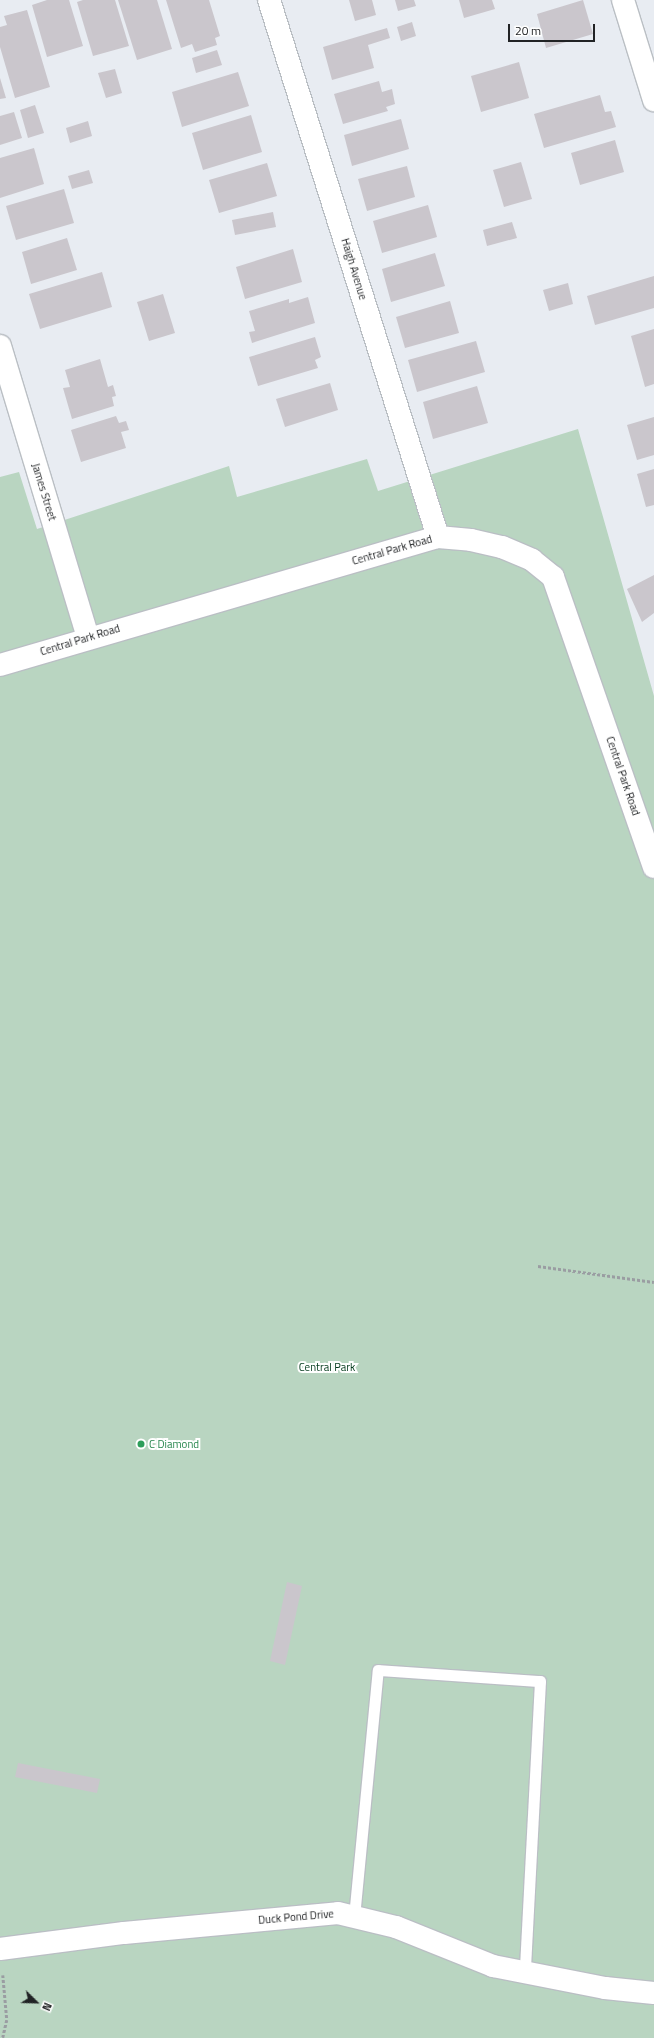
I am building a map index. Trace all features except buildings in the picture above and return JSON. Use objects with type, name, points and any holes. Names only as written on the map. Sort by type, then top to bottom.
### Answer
[{"type":"street","name":"Haigh Avenue","points":[[269,0],[438,537]]},
{"type":"street","points":[[623,0],[654,100]]},
{"type":"street","name":"James Street","points":[[0,346],[88,637]]},
{"type":"street","name":"Central Park Road","points":[[0,664],[88,637],[438,537],[471,540],[502,547],[532,560],[553,577],[654,867]]},
{"type":"street","name":"Duck Pond Drive","points":[[0,1949],[124,1933],[338,1913],[396,1927],[493,1966],[604,1988],[654,1993]]},
{"type":"lane","points":[[354,1917],[378,1670],[540,1681],[525,1972]]},
{"type":"path","points":[[538,1266],[654,1282]]},
{"type":"path","points":[[0,1949],[7,2020],[3,2038]]},
{"type":"green space","name":"Central Park","points":[[578,429],[654,696],[654,2038],[0,2038],[0,477],[19,472],[37,529],[229,466],[237,497],[367,459],[378,491]]},
{"type":"place","name":"C Diamond","points":[[141,1444]]}]
